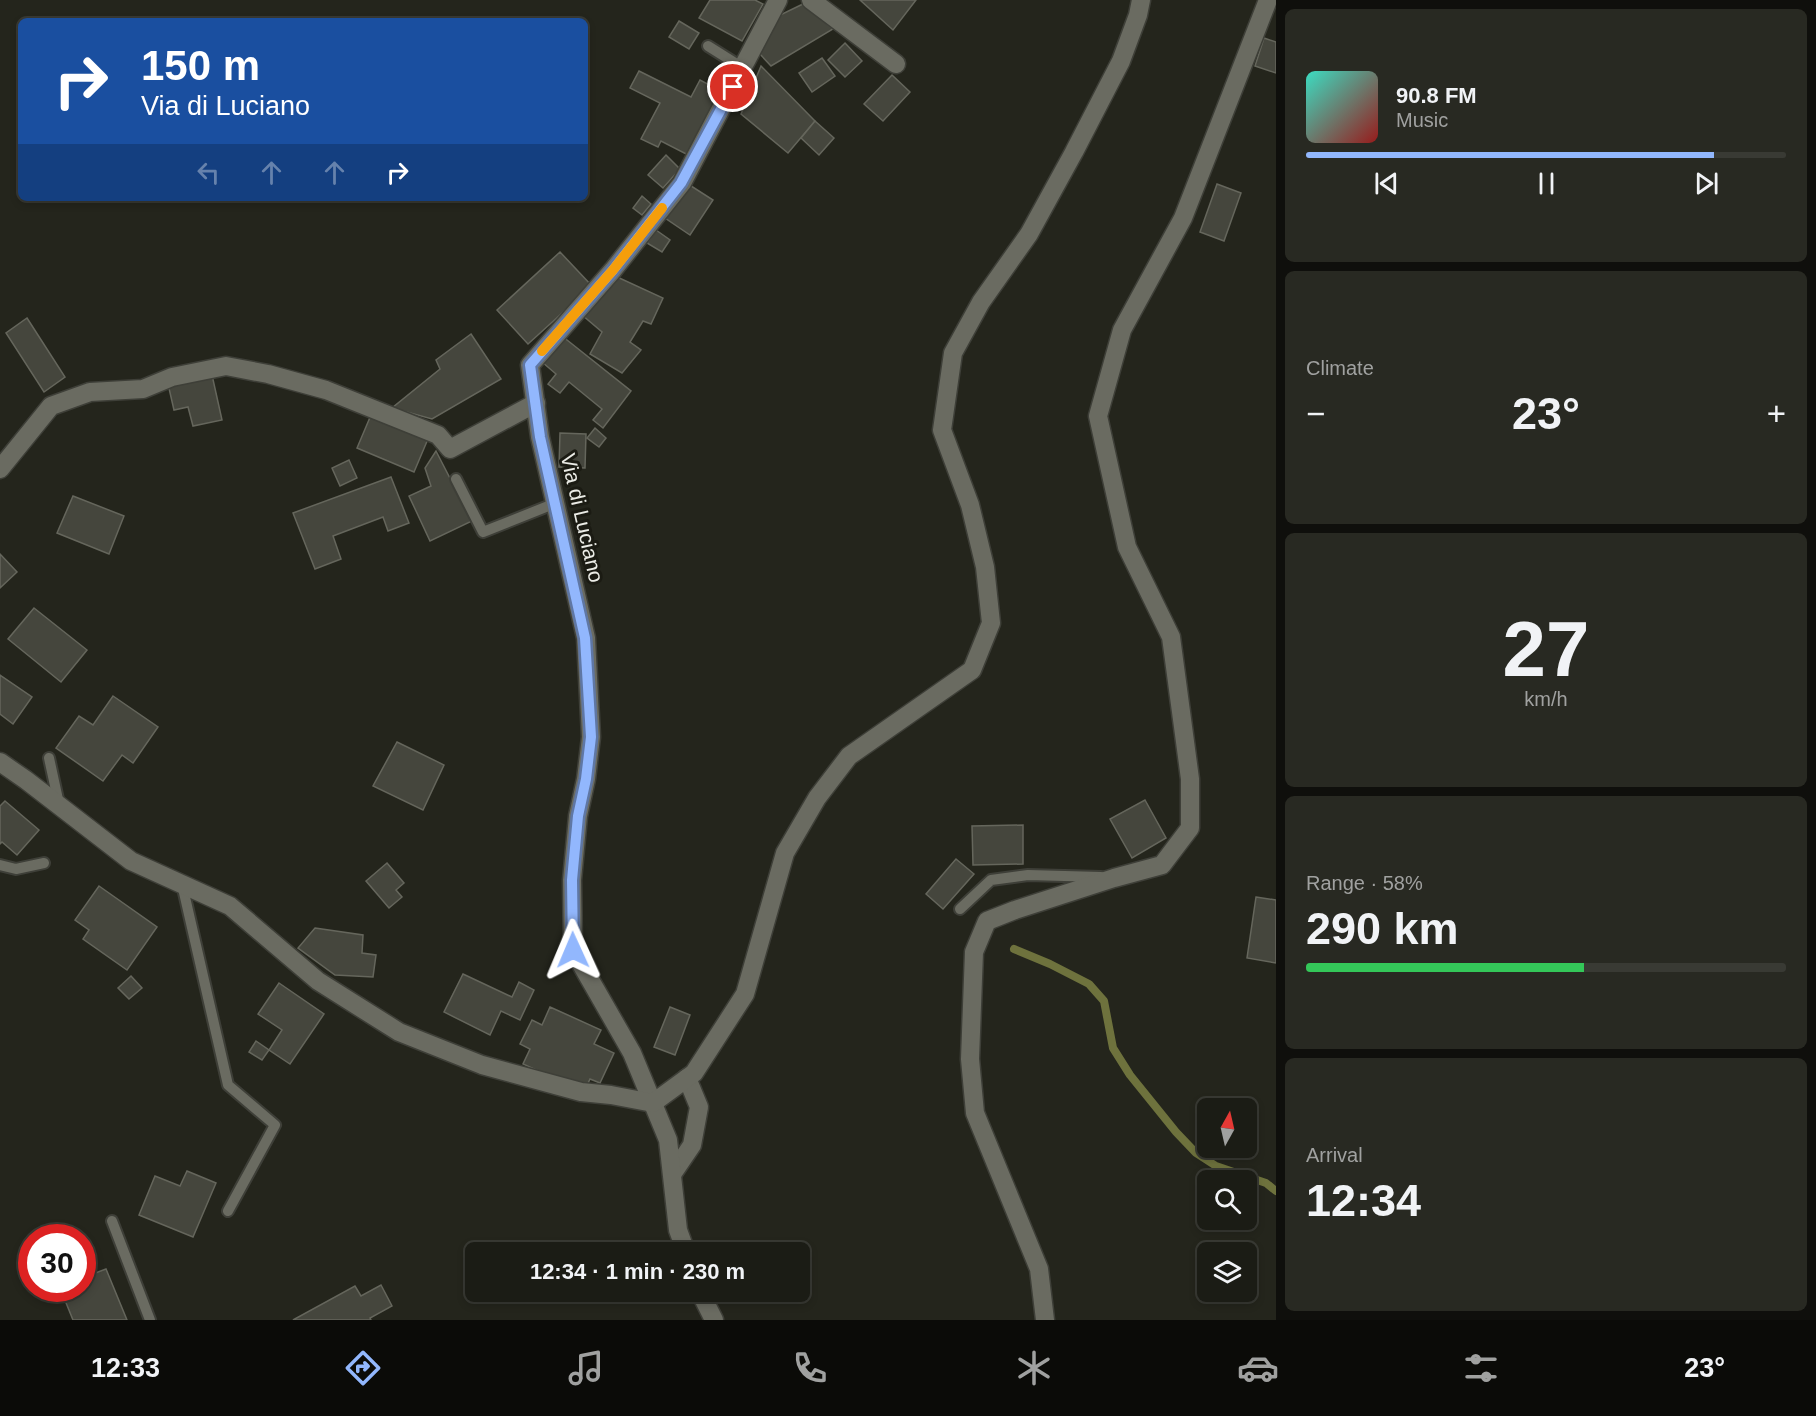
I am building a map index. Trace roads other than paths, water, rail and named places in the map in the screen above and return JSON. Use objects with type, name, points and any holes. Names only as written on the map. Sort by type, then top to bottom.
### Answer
[{"type":"street","name":"Via di Luciano","points":[[682,1242],[678,1230],[668,1140],[632,1053],[573,950],[572,880],[578,816],[586,779],[591,737],[585,638],[540,437],[530,365],[613,270],[681,183],[778,0]]},
{"type":"street","points":[[811,0],[897,64]]},
{"type":"street","points":[[0,762],[131,861],[230,906],[318,981],[399,1032],[482,1065],[581,1092],[653,1103],[694,1073],[745,994],[785,853],[817,798],[849,756],[972,670],[991,623],[985,567],[970,505],[942,430],[953,353],[981,302],[1029,234],[1074,152],[1121,61],[1141,0]]},
{"type":"street","points":[[1045,1320],[1039,1269],[975,1113],[969,1059],[974,952],[987,921],[1162,864],[1190,828],[1190,779],[1171,636],[1126,547],[1098,416],[1122,330],[1183,218],[1268,0]]},
{"type":"street","points":[[0,469],[51,406],[90,392],[143,389],[172,377],[226,366],[268,374],[326,390],[438,435],[450,449],[536,403]]},
{"type":"street","points":[[672,1173],[692,1145],[699,1107],[687,1078]]},
{"type":"street","points":[[705,1302],[714,1320]]},
{"type":"lane","points":[[708,46],[743,68]]},
{"type":"lane","points":[[456,479],[483,532],[556,503]]},
{"type":"lane","points":[[49,758],[60,806]]},
{"type":"lane","points":[[0,865],[16,869],[44,863]]},
{"type":"lane","points":[[960,909],[991,880],[1028,874],[1114,878]]},
{"type":"lane","points":[[182,884],[228,1085],[276,1125],[228,1211]]},
{"type":"lane","points":[[112,1221],[150,1320]]},
{"type":"waterway","points":[[1014,949],[1089,984],[1104,1001],[1113,1048],[1130,1075],[1196,1153],[1216,1166],[1266,1183],[1276,1191]]}]
